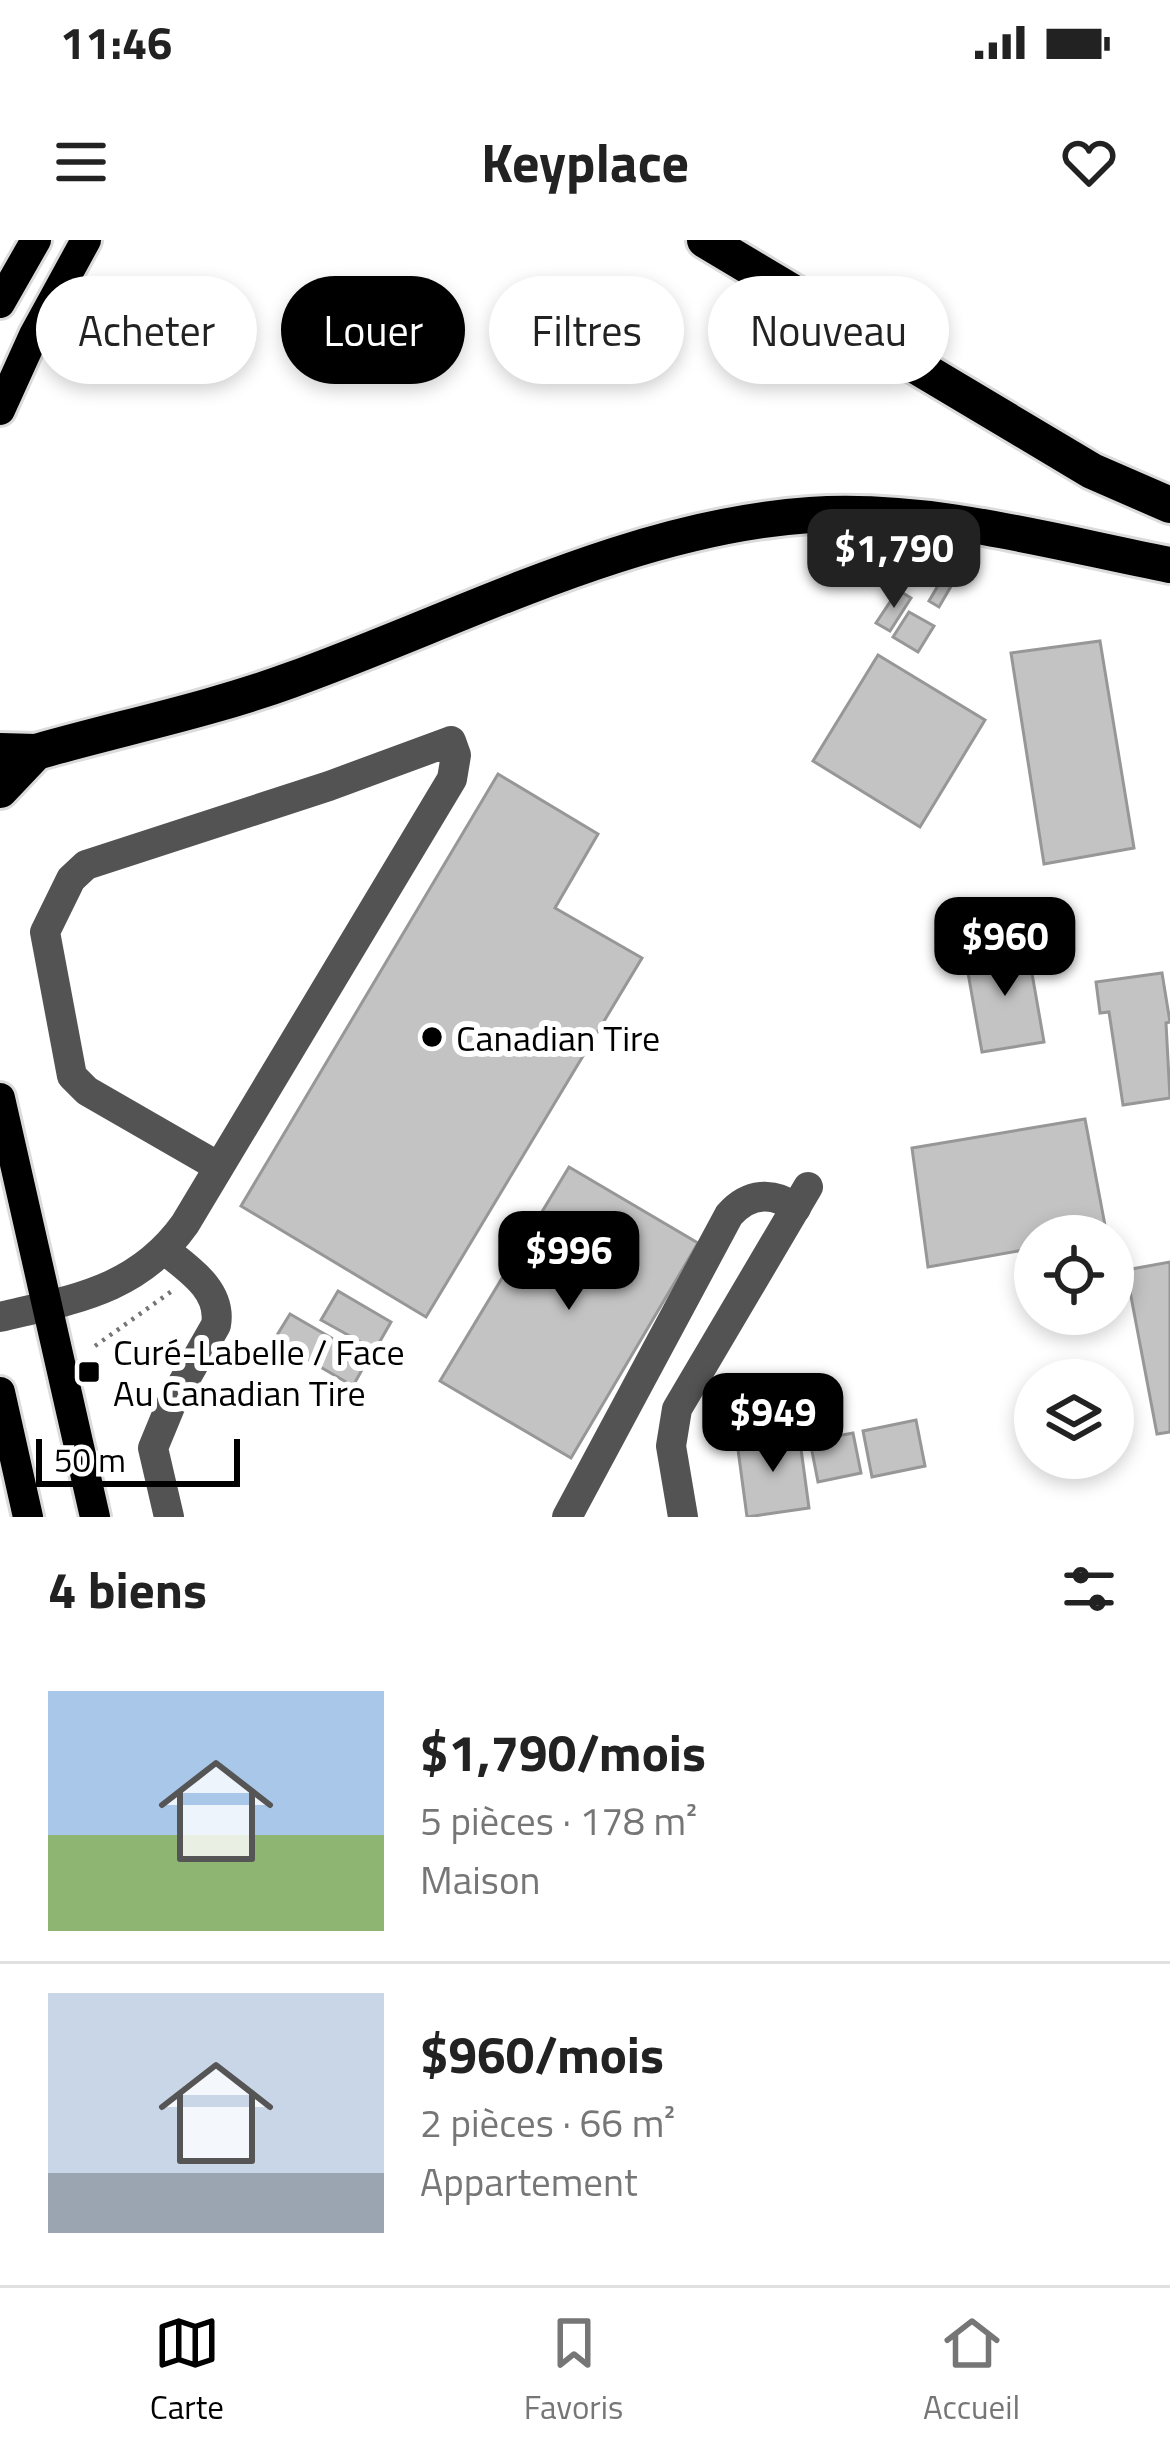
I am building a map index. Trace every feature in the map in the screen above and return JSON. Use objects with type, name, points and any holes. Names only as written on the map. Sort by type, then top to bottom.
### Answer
[{"type":"highway","points":[[705,240],[1092,471],[1170,505]]},
{"type":"highway","points":[[0,790],[18,751],[285,682],[592,566],[730,525],[813,515],[897,515],[1170,565]]},
{"type":"main road","points":[[0,303],[36,240]]},
{"type":"main road","points":[[0,410],[86,240]]},
{"type":"main road","points":[[0,1098],[95,1517]]},
{"type":"main road","points":[[0,1392],[10,1485],[28,1517]]},
{"type":"street","points":[[0,1317],[105,1289],[166,1251],[219,1167],[452,779],[456,755],[451,741],[86,866],[70,879],[45,932],[72,1076],[87,1091],[219,1167]]},
{"type":"street","points":[[567,1517],[729,1215],[737,1205],[762,1196],[802,1198],[676,1409],[670,1446],[683,1517]]},
{"type":"street","points":[[166,1251],[205,1285],[218,1313],[153,1448],[169,1517]]},
{"type":"path","points":[[95,1346],[177,1288]]},
{"type":"building","points":[[947,570],[957,576],[939,607],[929,601]]},
{"type":"building","points":[[898,590],[911,598],[890,631],[876,623]]},
{"type":"building","points":[[909,612],[934,626],[918,652],[893,637]]},
{"type":"building","points":[[1100,641],[1134,848],[1044,864],[1011,653]]},
{"type":"building","points":[[878,655],[985,720],[920,827],[813,761]]},
{"type":"building","points":[[498,774],[598,834],[555,908],[642,958],[426,1317],[241,1206]]},
{"type":"building","points":[[1027,945],[1044,1042],[982,1052],[965,956]]},
{"type":"building","points":[[1162,973],[1170,1022],[1166,1023],[1170,1098],[1123,1105],[1109,1012],[1100,1013],[1096,982]]},
{"type":"building","points":[[1085,1119],[1103,1215],[1014,1215],[1014,1252],[928,1267],[912,1148]]},
{"type":"building","points":[[569,1167],[698,1243],[571,1458],[440,1381]]},
{"type":"building","points":[[1170,1262],[1170,1432],[1157,1434],[1134,1312],[1134,1269]]},
{"type":"building","points":[[338,1291],[391,1322],[375,1350],[321,1320]]},
{"type":"building","points":[[290,1314],[368,1359],[353,1386],[274,1340]]},
{"type":"building","points":[[916,1420],[925,1466],[872,1477],[863,1431]]},
{"type":"building","points":[[853,1433],[861,1473],[818,1482],[810,1441]]},
{"type":"building","points":[[799,1434],[809,1508],[747,1517],[737,1442]]},
{"type":"place","name":"Canadian Tire","points":[[432,1037]]},
{"type":"place","name":"Curé-Labelle / Face Au Canadian Tire","points":[[89,1372]]}]
